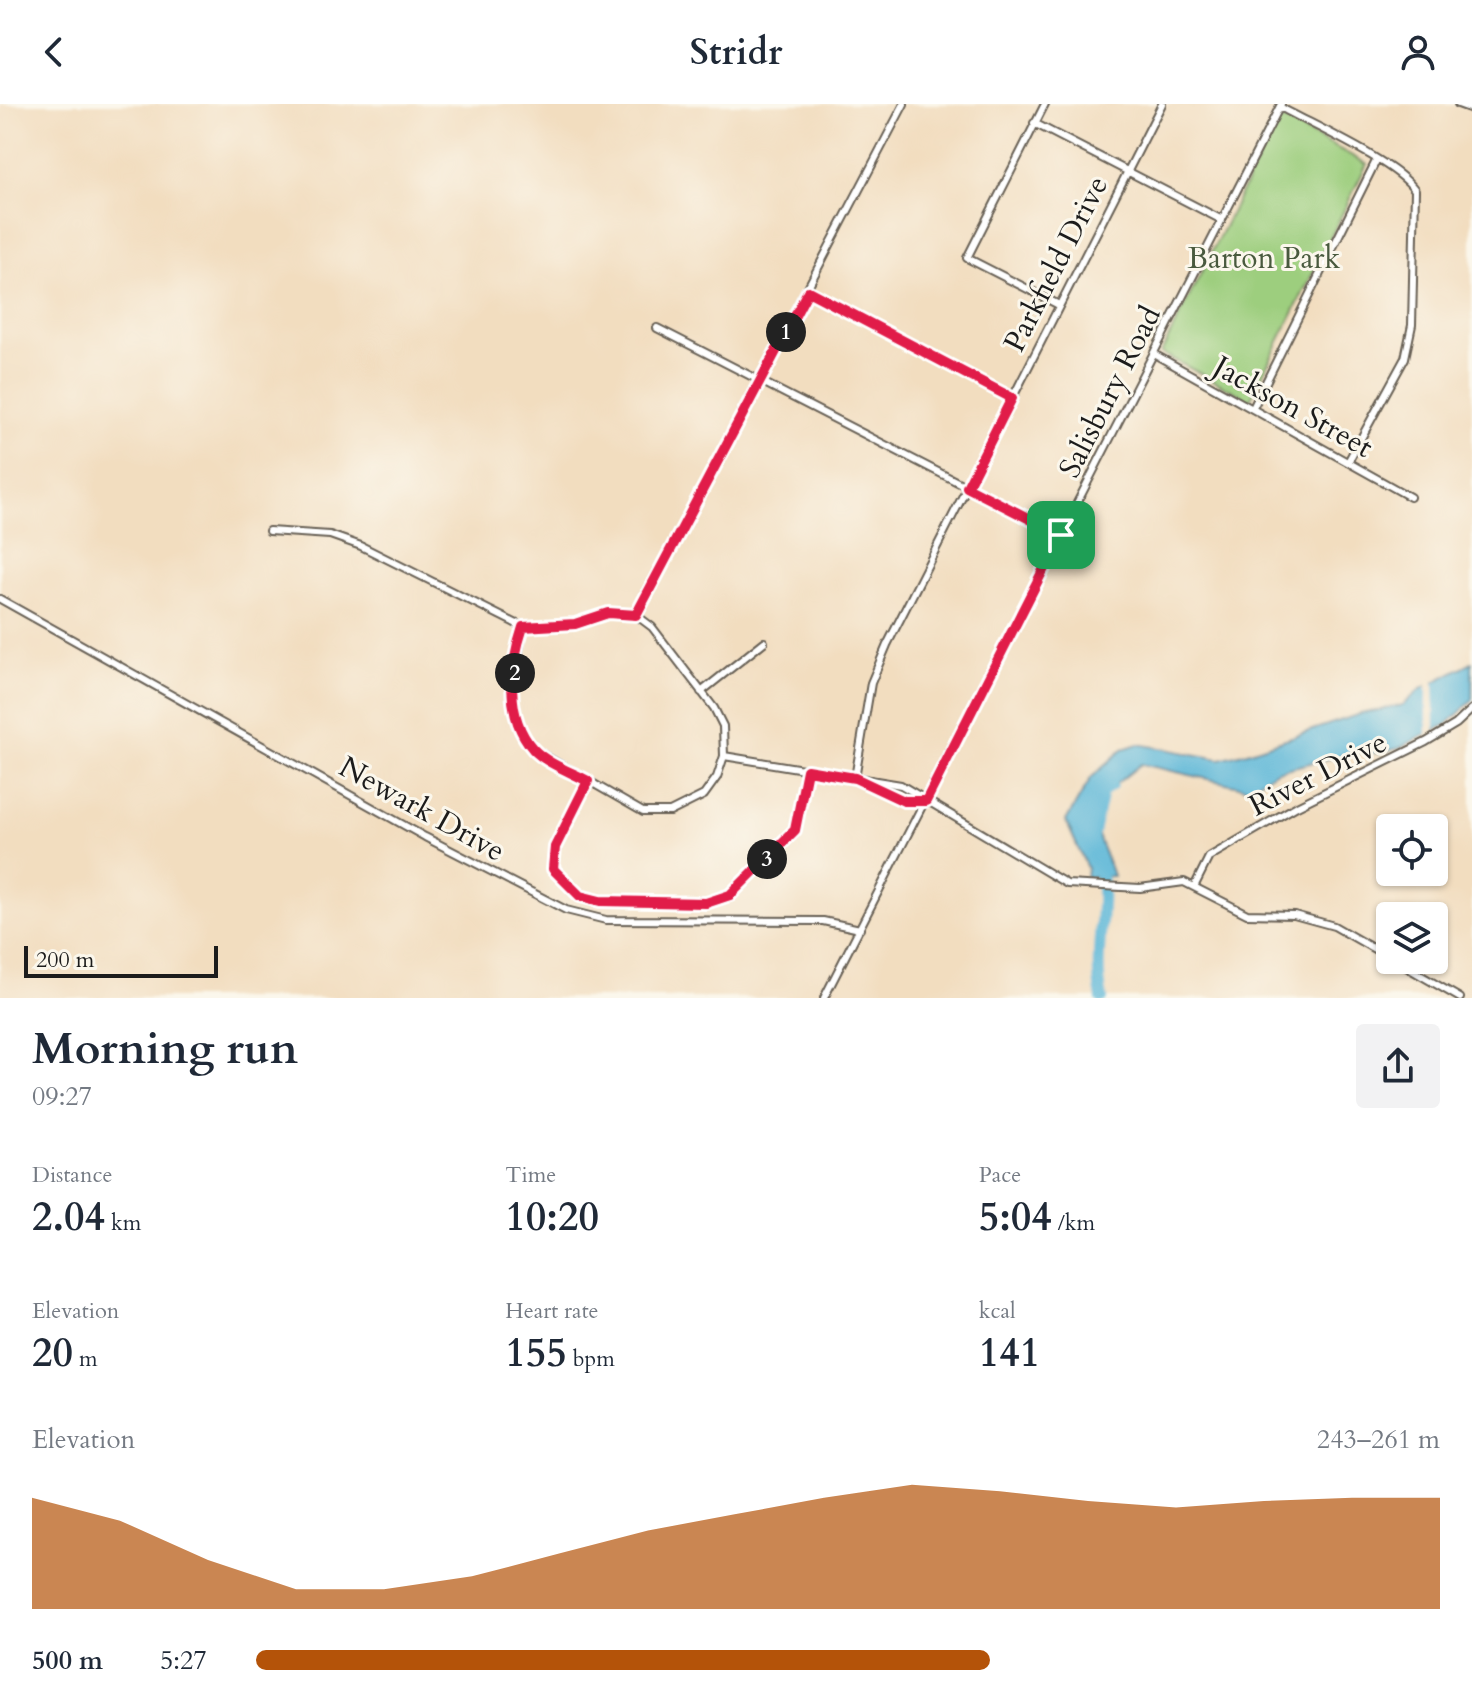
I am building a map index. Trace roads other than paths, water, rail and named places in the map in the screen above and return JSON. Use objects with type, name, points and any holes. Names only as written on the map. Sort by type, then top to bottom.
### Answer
[{"type":"street","points":[[636,615],[904,104]]},
{"type":"street","points":[[1045,104],[967,258],[1059,305]]},
{"type":"street","name":"Parkfield Drive","points":[[855,778],[871,683],[1162,104]]},
{"type":"street","points":[[1458,104],[1472,109]]},
{"type":"street","points":[[1281,105],[1408,180],[1415,190],[1412,325],[1405,358],[1348,462]]},
{"type":"street","name":"Salisbury Road","points":[[824,998],[1281,105]]},
{"type":"street","points":[[1034,123],[1222,220]]},
{"type":"street","points":[[1253,408],[1376,161]]},
{"type":"street","points":[[808,291],[1012,398]]},
{"type":"street","points":[[657,328],[1061,535]]},
{"type":"street","name":"Jackson Street","points":[[1154,354],[1410,497]]},
{"type":"street","points":[[269,531],[330,535],[361,546],[523,627],[575,624],[608,613],[636,615],[652,627],[723,726],[724,756],[717,777],[704,795],[670,812],[643,812],[533,749],[517,725],[511,697],[523,627]]},
{"type":"street","name":"Newark Drive","points":[[0,599],[425,837],[566,910],[606,920],[823,921],[860,929]]},
{"type":"street","points":[[701,692],[764,642]]},
{"type":"street","name":"River Drive","points":[[1194,887],[1209,857],[1297,806],[1426,742],[1456,724],[1472,709]]},
{"type":"street","points":[[724,756],[901,785],[1067,884],[1140,888],[1176,881],[1247,914],[1294,915],[1325,923],[1376,950]]},
{"type":"street","points":[[588,781],[555,847],[553,869],[566,885],[580,896],[600,901],[706,903],[730,895],[795,830],[807,770]]},
{"type":"street","points":[[855,778],[904,801],[926,801]]},
{"type":"street","points":[[1419,974],[1460,998]]},
{"type":"water","points":[[1472,662],[1472,701],[1446,725],[1399,748],[1380,753],[1356,752],[1277,771],[1248,788],[1141,764],[1096,800],[1096,830],[1113,876],[1086,877],[1087,868],[1066,821],[1091,778],[1123,749],[1138,744],[1220,759],[1360,714],[1403,705],[1421,689]]},
{"type":"waterway","points":[[1092,837],[1102,792],[1111,785]]},
{"type":"waterway","points":[[1099,862],[1102,879],[1099,964],[1102,998]]},
{"type":"park label","name":"Barton Park","points":[[1264,258]]}]
